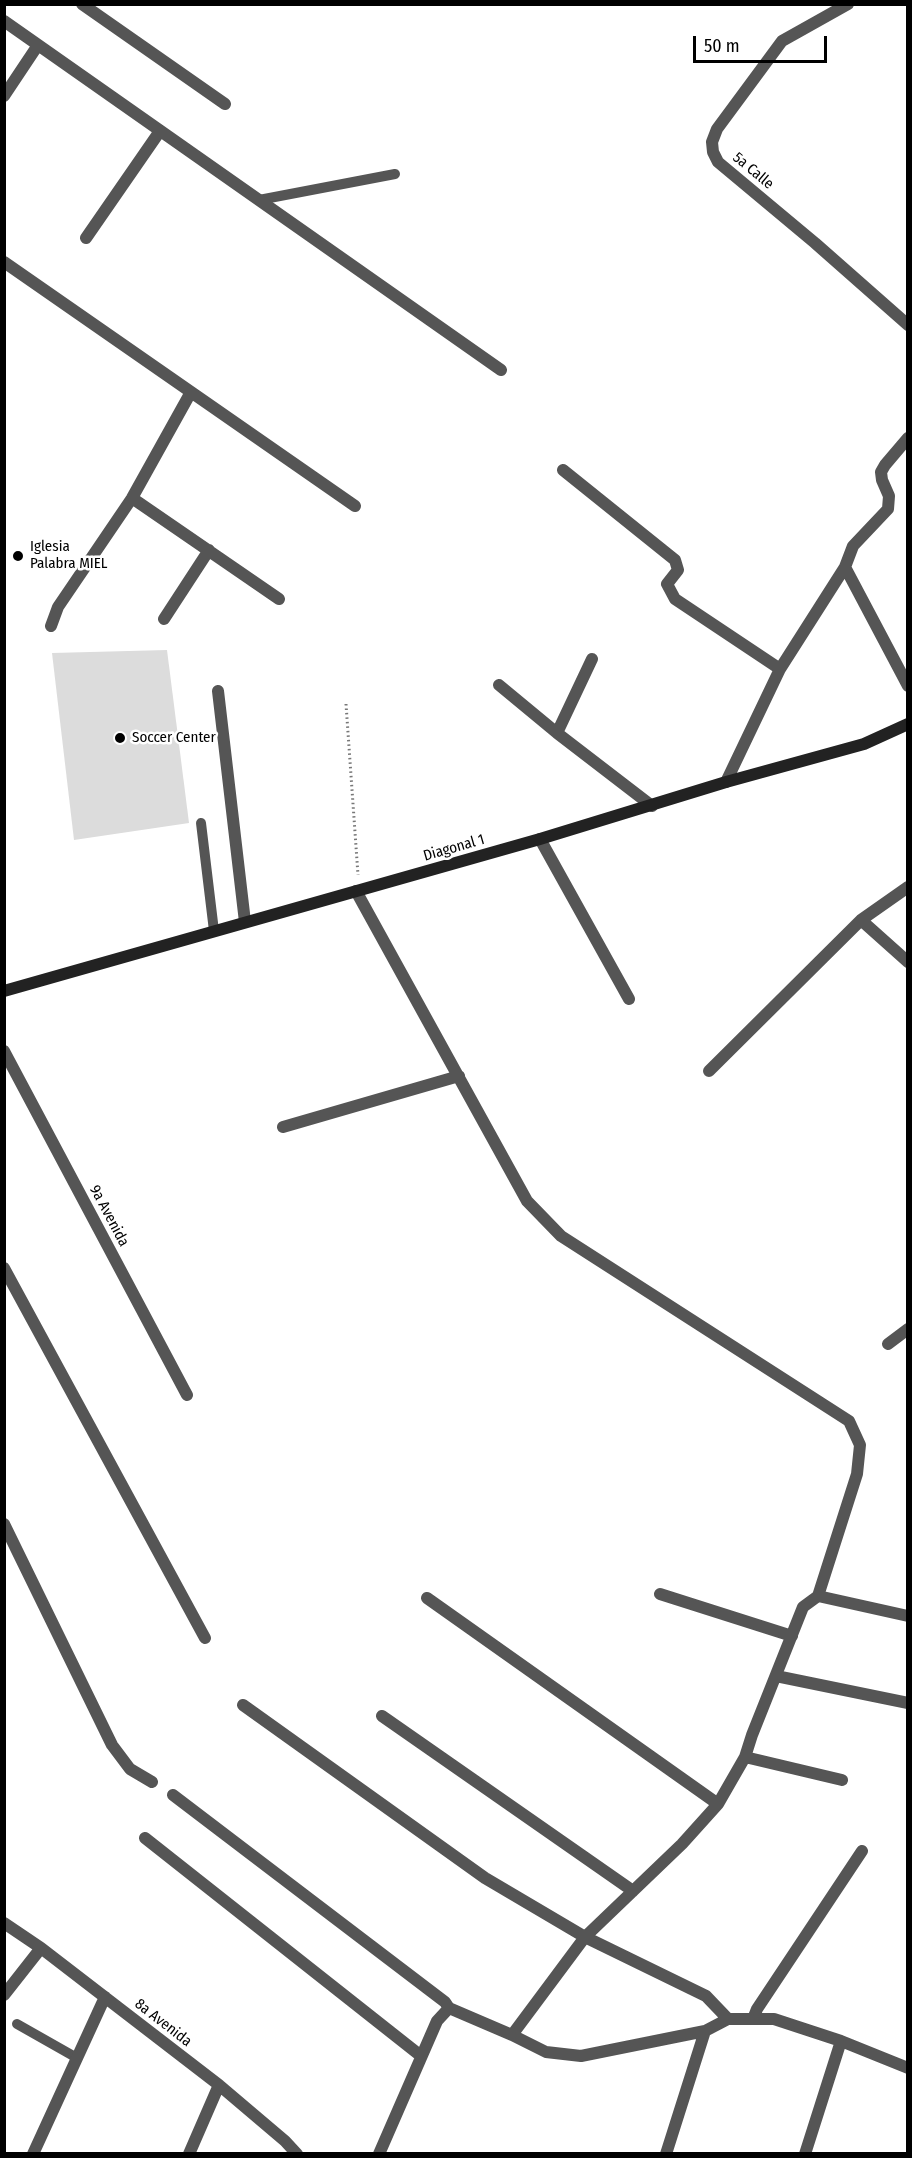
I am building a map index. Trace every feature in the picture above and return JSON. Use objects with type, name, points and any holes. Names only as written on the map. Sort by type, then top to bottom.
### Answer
[{"type":"street","points":[[82,4],[225,104]]},
{"type":"street","name":"5a Calle","points":[[848,4],[782,41],[717,129],[712,142],[713,152],[718,162],[908,325]]},
{"type":"street","points":[[4,21],[501,370]]},
{"type":"street","points":[[4,96],[39,45]]},
{"type":"street","points":[[86,238],[160,131]]},
{"type":"street","points":[[4,262],[355,506]]},
{"type":"street","points":[[51,626],[64,598],[132,498],[191,392]]},
{"type":"street","points":[[726,782],[780,669],[845,567],[853,546],[888,509],[889,496],[881,472],[908,438]]},
{"type":"street","points":[[563,470],[675,560],[678,570],[667,584],[675,598],[780,669]]},
{"type":"street","points":[[132,498],[279,599]]},
{"type":"street","points":[[164,619],[208,550]]},
{"type":"street","points":[[845,567],[908,686]]},
{"type":"street","points":[[557,733],[591,659]]},
{"type":"street","points":[[499,685],[652,806]]},
{"type":"street","points":[[218,691],[245,922]]},
{"type":"street","name":"Diagonal 1","points":[[4,991],[540,839],[726,782],[864,744],[908,724]]},
{"type":"street","points":[[540,839],[629,999]]},
{"type":"street","points":[[709,1071],[861,920],[908,887]]},
{"type":"street","points":[[358,891],[527,1201],[561,1236],[849,1421],[860,1445],[857,1474],[818,1596],[803,1607],[745,1757],[718,1804],[682,1844],[585,1937],[512,2035]]},
{"type":"street","points":[[861,920],[908,962]]},
{"type":"street","name":"9a Avenida","points":[[4,1051],[187,1395]]},
{"type":"street","points":[[284,1128],[459,1076]]},
{"type":"street","points":[[4,1268],[205,1638]]},
{"type":"street","points":[[888,1344],[908,1329]]},
{"type":"street","points":[[4,1524],[112,1745],[130,1769],[152,1782]]},
{"type":"street","points":[[660,1594],[792,1636]]},
{"type":"street","points":[[818,1596],[908,1616]]},
{"type":"street","points":[[427,1598],[718,1804]]},
{"type":"street","points":[[776,1676],[908,1703]]},
{"type":"street","points":[[243,1705],[485,1878],[585,1937],[706,1996],[728,2019]]},
{"type":"street","points":[[382,1716],[633,1891]]},
{"type":"street","points":[[745,1757],[842,1780]]},
{"type":"street","points":[[173,1795],[445,2002],[449,2008],[546,2052],[581,2056],[705,2031],[728,2019],[774,2019],[841,2041],[908,2068]]},
{"type":"street","points":[[145,1839],[422,2056]]},
{"type":"street","points":[[753,2019],[757,2009],[862,1851]]},
{"type":"street","name":"8a Avenida","points":[[6,1928],[41,1948],[219,2085],[297,2154]]},
{"type":"street","points":[[4,1995],[41,1948]]},
{"type":"street","points":[[33,2154],[105,1997]]},
{"type":"street","points":[[379,2154],[437,2020],[449,2008]]},
{"type":"street","points":[[666,2154],[705,2031]]},
{"type":"street","points":[[805,2154],[841,2041]]},
{"type":"street","points":[[189,2154],[219,2085]]},
{"type":"street","points":[[280,2154],[285,2141]]},
{"type":"lane","points":[[259,200],[395,174]]},
{"type":"lane","points":[[201,823],[214,931]]},
{"type":"lane","points":[[17,2024],[77,2058]]},
{"type":"path","points":[[346,704],[358,891]]},
{"type":"shaded area","name":"Soccer Center","points":[[167,650],[189,823],[74,840],[52,653]]},
{"type":"place","name":"Iglesia Palabra MIEL","points":[[18,556]]},
{"type":"place","name":"Soccer Center","points":[[120,738]]}]
